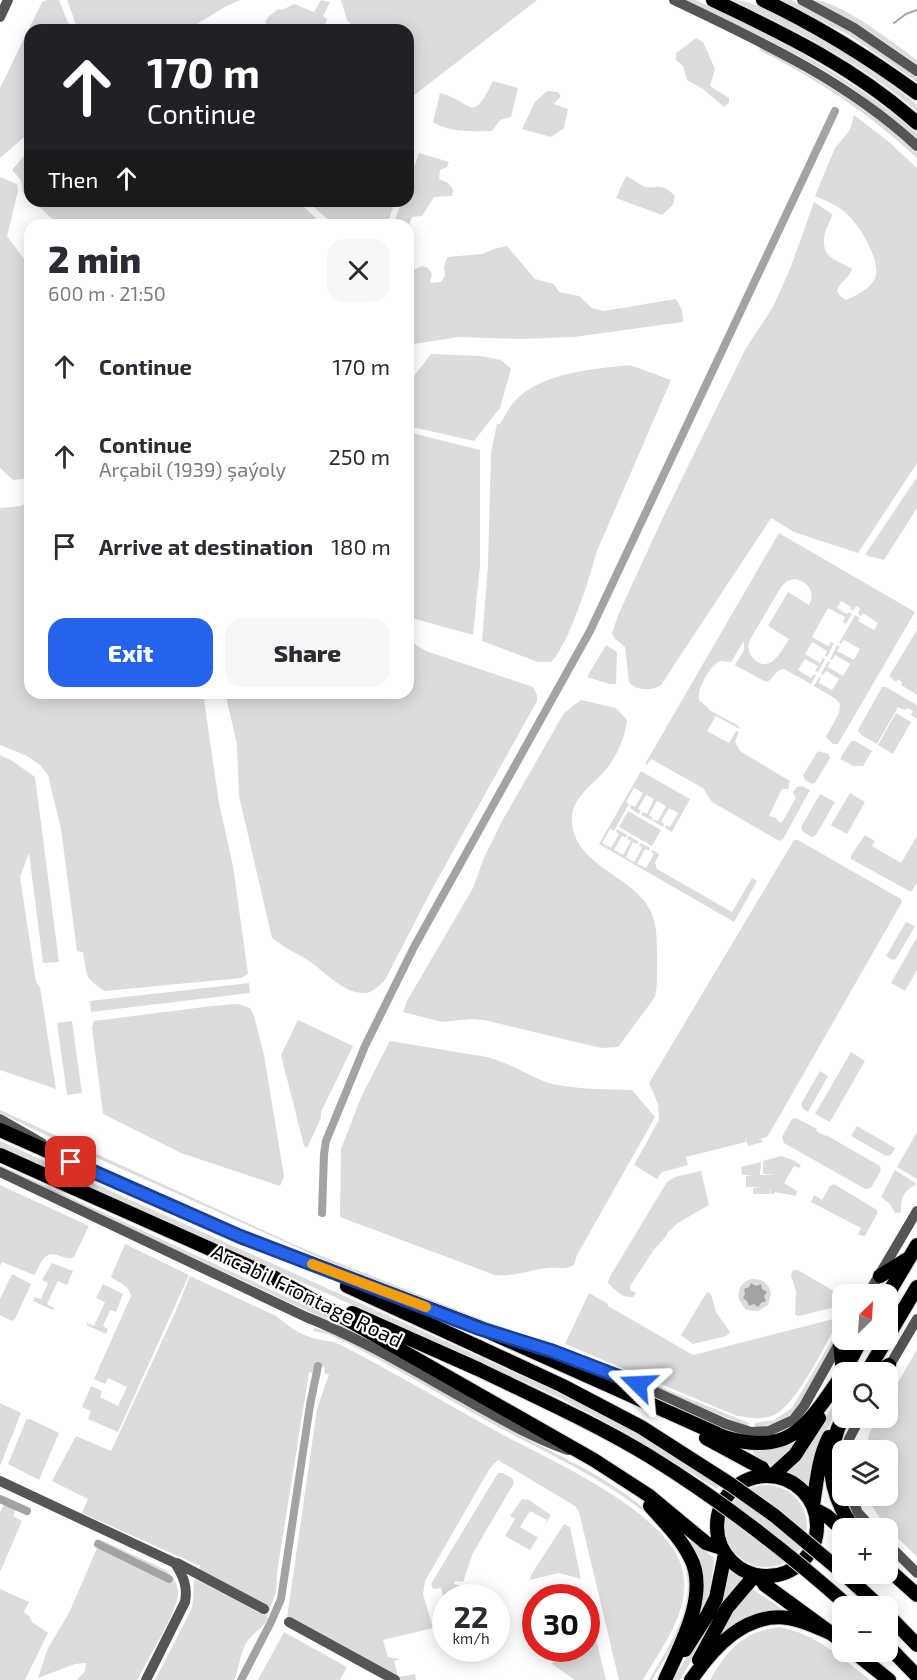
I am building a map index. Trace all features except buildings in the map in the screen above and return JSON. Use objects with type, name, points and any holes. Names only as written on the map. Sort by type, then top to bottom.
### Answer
[{"type":"main road","points":[[713,0],[794,38],[834,62],[878,91],[917,123]]},
{"type":"main road","points":[[763,0],[803,19],[844,43],[917,93]]},
{"type":"main road","points":[[0,1130],[239,1236],[561,1385],[641,1427],[757,1503],[832,1563]]},
{"type":"main road","points":[[0,1155],[478,1369],[573,1414],[648,1455],[718,1501],[764,1534],[836,1596]]},
{"type":"main road","points":[[239,1236],[478,1328],[724,1437],[744,1443],[768,1443],[791,1436],[801,1429],[832,1388]]},
{"type":"main road","points":[[880,1275],[914,1251]]},
{"type":"main road","points":[[894,1284],[914,1251]]},
{"type":"main road","points":[[268,1275],[624,1478],[706,1543],[724,1551]]},
{"type":"main road","points":[[898,1319],[917,1287]]},
{"type":"main road","points":[[628,1393],[762,1468],[770,1476]]},
{"type":"main road","points":[[770,1476],[795,1455],[832,1393]]},
{"type":"main road","points":[[813,1507],[822,1451],[835,1428]]},
{"type":"main road","points":[[837,1428],[830,1464],[836,1496],[847,1518]]},
{"type":"main road","points":[[770,1476],[785,1479],[806,1494],[813,1507],[818,1526],[815,1543],[806,1558],[793,1569],[776,1575],[757,1575],[738,1567],[724,1551],[717,1534],[717,1520],[725,1499],[740,1484],[753,1478],[770,1476]]},
{"type":"main road","points":[[624,1478],[671,1528],[691,1558],[695,1569],[695,1600],[690,1621],[665,1680]]},
{"type":"main road","points":[[813,1507],[832,1520]]},
{"type":"main road","points":[[665,1680],[716,1598],[724,1551]]},
{"type":"main road","points":[[757,1575],[765,1585],[832,1634]]},
{"type":"main road","points":[[689,1680],[727,1608],[757,1575]]},
{"type":"main road","points":[[898,1579],[914,1594]]},
{"type":"main road","points":[[856,1584],[868,1596]]},
{"type":"main road","points":[[689,1680],[720,1644],[736,1631],[750,1623],[769,1617],[788,1618],[832,1636]]},
{"type":"main road","points":[[898,1625],[917,1645]]},
{"type":"main road","points":[[898,1656],[917,1676]]},
{"type":"main road","points":[[866,1662],[889,1680]]},
{"type":"street","points":[[0,17],[8,0]]},
{"type":"street","points":[[674,0],[761,41],[825,77],[879,114],[917,146]]},
{"type":"street","points":[[802,0],[854,28],[917,71]]},
{"type":"street","points":[[0,1119],[89,1170]]},
{"type":"street","name":"Arcabil Frontage Road","points":[[0,1173],[346,1334],[536,1439],[594,1460]]},
{"type":"street","points":[[874,1284],[917,1211]]},
{"type":"street","points":[[889,1362],[917,1319]]},
{"type":"street","points":[[478,1328],[552,1351],[740,1430],[769,1431],[783,1426],[800,1412],[836,1350]]},
{"type":"street","points":[[0,1481],[175,1563],[264,1609]]},
{"type":"street","points":[[898,1554],[917,1573]]},
{"type":"street","points":[[146,1680],[185,1602],[187,1591],[185,1582],[175,1563]]},
{"type":"street","points":[[289,1622],[395,1680]]},
{"type":"shaded area","points":[[59,0],[69,24],[31,24],[42,2]]},
{"type":"shaded area","points":[[67,0],[240,0],[197,24],[76,24]]},
{"type":"shaded area","points":[[321,0],[330,2],[323,16],[327,19],[325,24],[266,24],[265,22],[278,9],[282,10],[294,4],[314,12]]},
{"type":"shaded area","points":[[341,0],[537,0],[414,95],[414,24],[351,24],[347,20]]},
{"type":"shaded area","points":[[685,0],[696,0],[811,59],[892,112],[917,133],[917,140],[863,96],[825,71],[766,39]]},
{"type":"shaded area","points":[[732,0],[762,8],[832,46],[866,67],[914,102],[917,105],[917,111],[851,63],[805,36]]},
{"type":"shaded area","points":[[781,0],[791,0],[852,32],[917,77],[917,82],[850,36]]},
{"type":"shaded area","points":[[813,0],[837,7],[852,15],[917,60],[917,64],[859,25]]},
{"type":"shaded area","points":[[696,38],[703,42],[715,69],[710,86],[729,98],[729,103],[724,107],[703,89],[687,80],[683,66],[676,60],[676,53]]},
{"type":"shaded area","points":[[24,39],[24,137],[0,158],[0,88]]},
{"type":"shaded area","points":[[761,47],[862,108],[917,153],[917,158],[862,112],[822,85],[759,50]]},
{"type":"shaded area","points":[[493,81],[518,88],[511,117],[500,120],[492,131],[454,130],[433,122],[440,93],[471,107],[476,107],[486,95]]},
{"type":"shaded area","points":[[547,91],[558,92],[561,96],[554,104],[568,109],[564,128],[551,137],[522,129],[535,102]]},
{"type":"shaded area","points":[[854,115],[889,142],[917,168],[917,463],[858,553],[794,532],[771,518],[661,685],[649,689],[636,687],[629,682],[625,647],[615,639],[612,633],[619,613],[746,348],[773,307],[790,269],[814,202],[832,214],[825,233],[824,242],[827,253],[852,269],[838,288],[840,296],[846,300],[854,296],[867,288],[875,278],[873,254],[858,227],[841,209],[815,196],[835,148],[850,130]]},
{"type":"shaded area","points":[[419,153],[449,162],[447,167],[440,170],[439,179],[448,183],[453,189],[452,196],[434,197],[422,216],[395,219],[400,207],[414,207],[414,167]]},
{"type":"shaded area","points":[[24,156],[24,193],[21,180],[12,170]]},
{"type":"shaded area","points":[[626,176],[643,186],[661,187],[670,191],[675,196],[673,205],[662,215],[616,198]]},
{"type":"shaded area","points":[[0,177],[17,184],[18,191],[7,236],[24,259],[24,479],[13,480],[0,468]]},
{"type":"shaded area","points":[[40,207],[304,207],[317,219],[52,219]]},
{"type":"shaded area","points":[[314,207],[393,207],[389,219],[327,219]]},
{"type":"shaded area","points":[[507,246],[535,279],[554,284],[559,292],[579,296],[592,308],[604,311],[676,299],[682,310],[683,322],[574,337],[520,339],[458,337],[414,344],[414,270],[422,266],[428,268],[432,274],[430,283],[441,282],[445,276],[444,267],[447,257],[482,254]]},
{"type":"shaded area","points":[[431,354],[481,356],[501,360],[511,369],[500,408],[474,441],[414,427],[414,376]]},
{"type":"shaded area","points":[[630,365],[671,380],[597,551],[578,610],[565,641],[551,662],[538,662],[482,641],[488,565],[491,452],[497,424],[500,424],[515,401],[526,391],[539,384],[569,374]]},
{"type":"shaded area","points":[[414,434],[480,450],[480,566],[473,635],[414,619]]},
{"type":"shaded area","points":[[917,477],[917,508],[884,560],[865,555]]},
{"type":"shaded area","points":[[24,504],[24,699],[204,699],[219,803],[233,866],[248,974],[241,978],[105,991],[93,983],[88,975],[83,952],[77,951],[61,829],[48,775],[40,765],[27,756],[0,745],[0,508]]},
{"type":"shaded area","points":[[779,533],[915,612],[838,744],[833,744],[826,737],[839,713],[840,704],[836,699],[814,686],[819,677],[821,678],[819,683],[832,690],[839,679],[826,671],[823,675],[821,674],[828,661],[830,662],[828,667],[843,676],[850,664],[835,655],[832,660],[830,659],[837,645],[840,647],[837,651],[854,660],[860,649],[844,640],[841,644],[839,643],[855,615],[860,618],[858,621],[874,630],[878,623],[863,613],[861,616],[858,614],[860,608],[856,606],[853,611],[841,601],[837,608],[847,614],[848,612],[852,614],[846,624],[843,622],[845,617],[828,608],[812,637],[828,646],[831,642],[834,643],[827,657],[825,656],[827,651],[812,642],[805,654],[820,663],[823,658],[825,659],[818,672],[815,671],[818,666],[805,659],[798,670],[811,678],[814,674],[816,675],[811,684],[784,669],[778,671],[766,682],[735,665],[744,650],[744,641],[731,662],[720,661],[705,678],[699,700],[709,710],[737,725],[740,729],[716,716],[707,731],[729,743],[736,731],[739,732],[735,742],[740,751],[790,781],[788,789],[782,789],[769,816],[782,822],[796,798],[793,792],[797,787],[802,786],[810,790],[783,839],[779,841],[712,802],[703,788],[651,759],[647,765],[645,764]],"holes":[[[799,580],[807,585],[811,592],[809,605],[788,592],[768,626],[789,639],[777,657],[767,664],[762,664],[750,654],[748,646],[751,638],[781,587],[787,581]]]},
{"type":"shaded area","points":[[917,630],[917,695],[901,685],[902,682],[898,679],[896,682],[889,676]]},
{"type":"shaded area","points":[[414,644],[426,651],[533,687],[537,695],[537,701],[431,891],[385,980],[372,991],[365,993],[354,992],[341,986],[312,963],[272,938],[239,796],[237,744],[226,699],[414,699]]},
{"type":"shaded area","points":[[606,645],[617,652],[616,684],[587,677]]},
{"type":"shaded area","points":[[882,687],[886,687],[917,705],[917,719],[911,715],[913,711],[898,707],[877,744],[861,735],[858,730]]},
{"type":"shaded area","points":[[581,700],[616,708],[627,720],[618,751],[608,767],[579,799],[572,814],[572,823],[576,838],[584,851],[595,862],[634,890],[645,901],[652,914],[657,940],[655,997],[618,1047],[601,1048],[484,1020],[442,1022],[403,1012],[407,1001],[473,888],[483,860],[501,823],[564,713]]},
{"type":"shaded area","points":[[896,713],[911,722],[893,754],[878,745]]},
{"type":"shaded area","points":[[851,741],[872,751],[863,766],[854,766],[840,759]]},
{"type":"shaded area","points":[[818,751],[828,754],[830,758],[815,783],[812,784],[805,780],[803,775]]},
{"type":"shaded area","points":[[0,755],[35,777],[59,962],[43,963],[29,853],[20,877],[36,982],[40,987],[56,1089],[0,1070]]},
{"type":"shaded area","points":[[641,771],[690,799],[672,832],[665,828],[666,825],[670,827],[678,813],[669,808],[661,822],[664,824],[663,827],[653,821],[654,819],[658,821],[666,806],[657,801],[649,815],[653,818],[651,820],[641,815],[643,812],[647,814],[654,799],[646,795],[638,809],[641,811],[639,814],[630,808],[631,805],[635,807],[643,793],[634,788],[626,802],[629,804],[614,831],[610,829],[602,843],[611,848],[619,834],[616,832],[617,829],[627,835],[626,838],[622,836],[614,850],[623,855],[631,841],[627,839],[629,836],[639,842],[637,844],[633,842],[626,857],[634,862],[642,848],[639,845],[641,843],[650,848],[649,851],[645,849],[637,864],[646,868],[654,854],[652,850],[659,854],[655,863],[657,869],[732,912],[752,878],[757,881],[734,922],[599,844]]},
{"type":"shaded area","points":[[850,793],[865,802],[847,834],[831,825]]},
{"type":"shaded area","points":[[820,794],[835,802],[816,835],[812,837],[803,832],[801,827]]},
{"type":"shaded area","points":[[628,811],[661,830],[652,846],[619,827]]},
{"type":"shaded area","points":[[865,835],[875,841],[872,846],[901,863],[917,836],[917,883],[911,892],[851,859],[851,855]]},
{"type":"shaded area","points":[[794,840],[798,840],[901,899],[902,902],[768,1136],[761,1139],[763,1142],[748,1146],[745,1137],[746,1142],[686,1157],[688,1165],[662,1172],[657,1179],[634,1165],[659,1120],[658,1104],[649,1083]]},
{"type":"shaded area","points":[[906,922],[915,926],[896,959],[893,960],[886,956]]},
{"type":"shaded area","points":[[917,937],[917,970],[905,991],[891,983]]},
{"type":"shaded area","points":[[249,983],[250,993],[91,1012],[90,1001]]},
{"type":"shaded area","points":[[238,1004],[250,1008],[264,1055],[284,1176],[280,1186],[181,1153],[103,1114],[92,1028],[94,1021]]},
{"type":"shaded area","points":[[298,1020],[353,1046],[321,1112],[321,1118],[307,1148],[304,1146],[281,1055]]},
{"type":"shaded area","points":[[72,1021],[82,1093],[67,1095],[57,1023]]},
{"type":"shaded area","points":[[390,1041],[487,1057],[553,1084],[632,1090],[655,1117],[577,1255],[574,1265],[495,1275],[340,1217],[341,1149],[362,1095]]},
{"type":"shaded area","points":[[851,1052],[865,1061],[830,1122],[815,1114]]},
{"type":"shaded area","points":[[820,1071],[828,1076],[808,1112],[801,1104]]},
{"type":"shaded area","points":[[0,1110],[309,1251],[488,1322],[592,1359],[749,1423],[748,1427],[592,1361],[487,1324],[352,1272],[48,1136],[0,1113]]},
{"type":"shaded area","points":[[796,1118],[880,1166],[881,1170],[871,1188],[865,1189],[784,1143],[782,1137],[792,1119]]},
{"type":"shaded area","points":[[857,1126],[895,1148],[891,1155],[886,1156],[851,1136]]},
{"type":"shaded area","points":[[917,1132],[917,1179],[897,1167]]},
{"type":"shaded area","points":[[0,1141],[562,1394],[633,1431],[719,1485],[717,1489],[631,1436],[560,1398],[0,1147]]},
{"type":"shaded area","points":[[781,1156],[801,1165],[799,1168],[794,1166],[784,1183],[797,1191],[796,1196],[775,1192],[771,1194],[771,1187],[770,1194],[753,1194],[753,1188],[762,1187],[746,1187],[746,1176],[754,1175],[742,1175],[741,1167],[761,1162],[760,1175],[776,1175],[763,1174],[763,1161]]},
{"type":"shaded area","points":[[0,1165],[328,1316],[364,1337],[0,1168]]},
{"type":"shaded area","points":[[895,1170],[917,1184],[904,1195],[901,1212],[895,1213],[890,1204],[881,1197]]},
{"type":"shaded area","points":[[701,1171],[709,1205],[678,1223],[667,1233],[630,1286],[630,1290],[636,1293],[633,1297],[619,1293],[608,1283],[609,1278],[667,1182],[675,1177]]},
{"type":"shaded area","points":[[834,1184],[877,1210],[865,1236],[858,1235],[861,1228],[811,1202],[814,1195],[822,1200],[830,1186]]},
{"type":"shaded area","points":[[0,1185],[89,1226],[74,1257],[49,1255],[43,1259],[34,1275],[2,1262],[0,1266]]},
{"type":"shaded area","points":[[125,1244],[189,1275],[118,1432],[88,1419],[91,1411],[82,1407],[91,1386],[102,1391],[100,1397],[118,1406],[127,1387],[108,1378],[105,1384],[94,1379],[131,1296],[126,1287],[111,1277]]},
{"type":"shaded area","points":[[52,1263],[73,1271],[67,1285],[58,1281],[47,1304],[54,1308],[53,1310],[33,1301],[35,1297],[41,1299],[48,1283],[42,1280]]},
{"type":"shaded area","points":[[793,1270],[798,1270],[832,1290],[831,1308],[795,1315],[796,1292],[791,1275]]},
{"type":"shaded area","points":[[12,1274],[31,1284],[12,1321],[0,1315],[0,1299]]},
{"type":"shaded area","points":[[190,1276],[276,1316],[301,1333],[337,1343],[574,1472],[632,1508],[656,1528],[674,1550],[683,1572],[684,1587],[683,1601],[673,1629],[643,1680],[619,1680],[600,1600],[600,1584],[596,1584],[579,1512],[575,1506],[498,1460],[490,1468],[425,1581],[423,1594],[432,1628],[383,1640],[388,1657],[400,1659],[394,1661],[398,1677],[415,1674],[416,1680],[401,1680],[287,1618],[317,1409],[329,1374],[325,1374],[324,1367],[315,1366],[312,1373],[309,1372],[277,1573],[276,1592],[268,1619],[246,1644],[234,1680],[155,1680],[191,1610],[195,1579],[264,1615],[268,1608],[199,1570],[200,1566],[82,1513],[88,1499],[52,1481],[76,1436],[111,1451]]},
{"type":"shaded area","points":[[751,1279],[764,1282],[771,1294],[768,1305],[758,1311],[746,1310],[739,1300],[740,1287]]},
{"type":"shaded area","points":[[751,1283],[756,1286],[761,1284],[762,1289],[767,1292],[764,1296],[766,1301],[758,1307],[754,1304],[749,1306],[743,1298],[744,1289]]},
{"type":"shaded area","points":[[103,1284],[123,1294],[116,1312],[110,1310],[103,1326],[108,1329],[106,1334],[86,1325],[87,1323],[94,1326],[105,1302],[96,1298]]},
{"type":"shaded area","points":[[707,1292],[711,1294],[716,1312],[730,1332],[726,1336],[693,1344],[681,1335]]},
{"type":"shaded area","points":[[589,1293],[693,1355],[832,1319],[832,1333],[803,1384],[783,1408],[765,1418],[737,1416],[565,1344]]},
{"type":"shaded area","points":[[315,1328],[336,1334],[357,1344],[608,1482],[664,1527],[686,1561],[691,1585],[690,1600],[687,1614],[675,1642],[652,1680],[649,1680],[680,1624],[687,1594],[684,1562],[673,1541],[655,1521],[631,1502],[575,1467],[353,1346],[328,1334],[313,1331]]},
{"type":"shaded area","points":[[832,1340],[832,1349],[809,1391],[793,1412],[778,1422],[754,1428],[755,1423],[774,1420],[792,1408]]},
{"type":"shaded area","points":[[917,1349],[917,1557],[898,1538],[898,1518],[880,1518],[872,1506],[898,1506],[898,1440],[868,1440],[872,1428],[898,1428],[898,1382]]},
{"type":"shaded area","points":[[0,1403],[21,1413],[0,1466]]},
{"type":"shaded area","points":[[832,1407],[832,1419],[822,1439],[811,1491],[798,1479],[782,1471],[808,1448]]},
{"type":"shaded area","points":[[30,1419],[59,1433],[39,1480],[8,1464],[26,1420]]},
{"type":"shaded area","points":[[802,1437],[782,1460],[772,1465],[753,1456],[754,1449],[778,1447]]},
{"type":"shaded area","points":[[498,1473],[512,1478],[514,1483],[473,1553],[463,1582],[432,1584],[432,1586],[431,1584]]},
{"type":"shaded area","points":[[766,1485],[782,1488],[795,1497],[804,1510],[807,1526],[804,1542],[795,1555],[782,1564],[766,1567],[750,1564],[737,1555],[728,1542],[725,1526],[728,1510],[737,1497],[750,1488]]},
{"type":"shaded area","points":[[522,1499],[529,1500],[551,1515],[544,1527],[547,1520],[530,1511],[520,1527],[537,1537],[540,1534],[530,1550],[505,1536],[515,1519],[510,1516]]},
{"type":"shaded area","points":[[4,1505],[16,1509],[13,1516],[22,1521],[0,1572],[0,1512]]},
{"type":"shaded area","points":[[564,1524],[570,1527],[581,1579],[559,1573],[530,1580],[531,1575]]},
{"type":"shaded area","points":[[689,1538],[713,1557],[714,1561],[710,1591],[700,1614],[696,1556]]},
{"type":"shaded area","points":[[99,1539],[166,1570],[178,1587],[172,1613],[137,1680],[77,1680],[85,1671],[86,1663],[75,1664],[38,1678],[48,1648],[69,1613],[98,1546],[169,1581],[170,1579],[168,1575],[98,1541]]},
{"type":"shaded area","points":[[725,1568],[745,1581],[725,1602],[680,1680],[673,1680],[714,1611]]},
{"type":"shaded area","points":[[0,1589],[29,1602],[24,1612],[32,1622],[48,1633],[25,1680],[0,1680]]},
{"type":"shaded area","points":[[754,1590],[784,1610],[753,1614],[720,1633],[739,1602]]},
{"type":"shaded area","points":[[780,1627],[805,1635],[832,1651],[832,1662],[848,1662],[870,1680],[710,1680],[723,1659],[738,1643],[746,1637]]},
{"type":"shaded area","points":[[284,1632],[347,1667],[340,1680],[258,1680]]},
{"type":"shaded area","points":[[600,1655],[606,1680],[575,1680],[552,1664],[553,1662],[600,1662]]},
{"type":"waterway","points":[[894,23],[906,14],[917,10]]},
{"type":"waterway","points":[[322,1213],[326,1141],[365,1046],[414,947],[590,631],[835,111]]},
{"type":"waterway","points":[[241,1680],[281,1599],[318,1366]]},
{"type":"waterway","points":[[0,1499],[27,1511]]},
{"type":"waterway","points":[[98,1544],[169,1579]]},
{"type":"slow traffic","points":[[312,1264],[426,1307]]},
{"type":"route","points":[[71,1162],[239,1236],[478,1328],[552,1351],[638,1384]]}]
